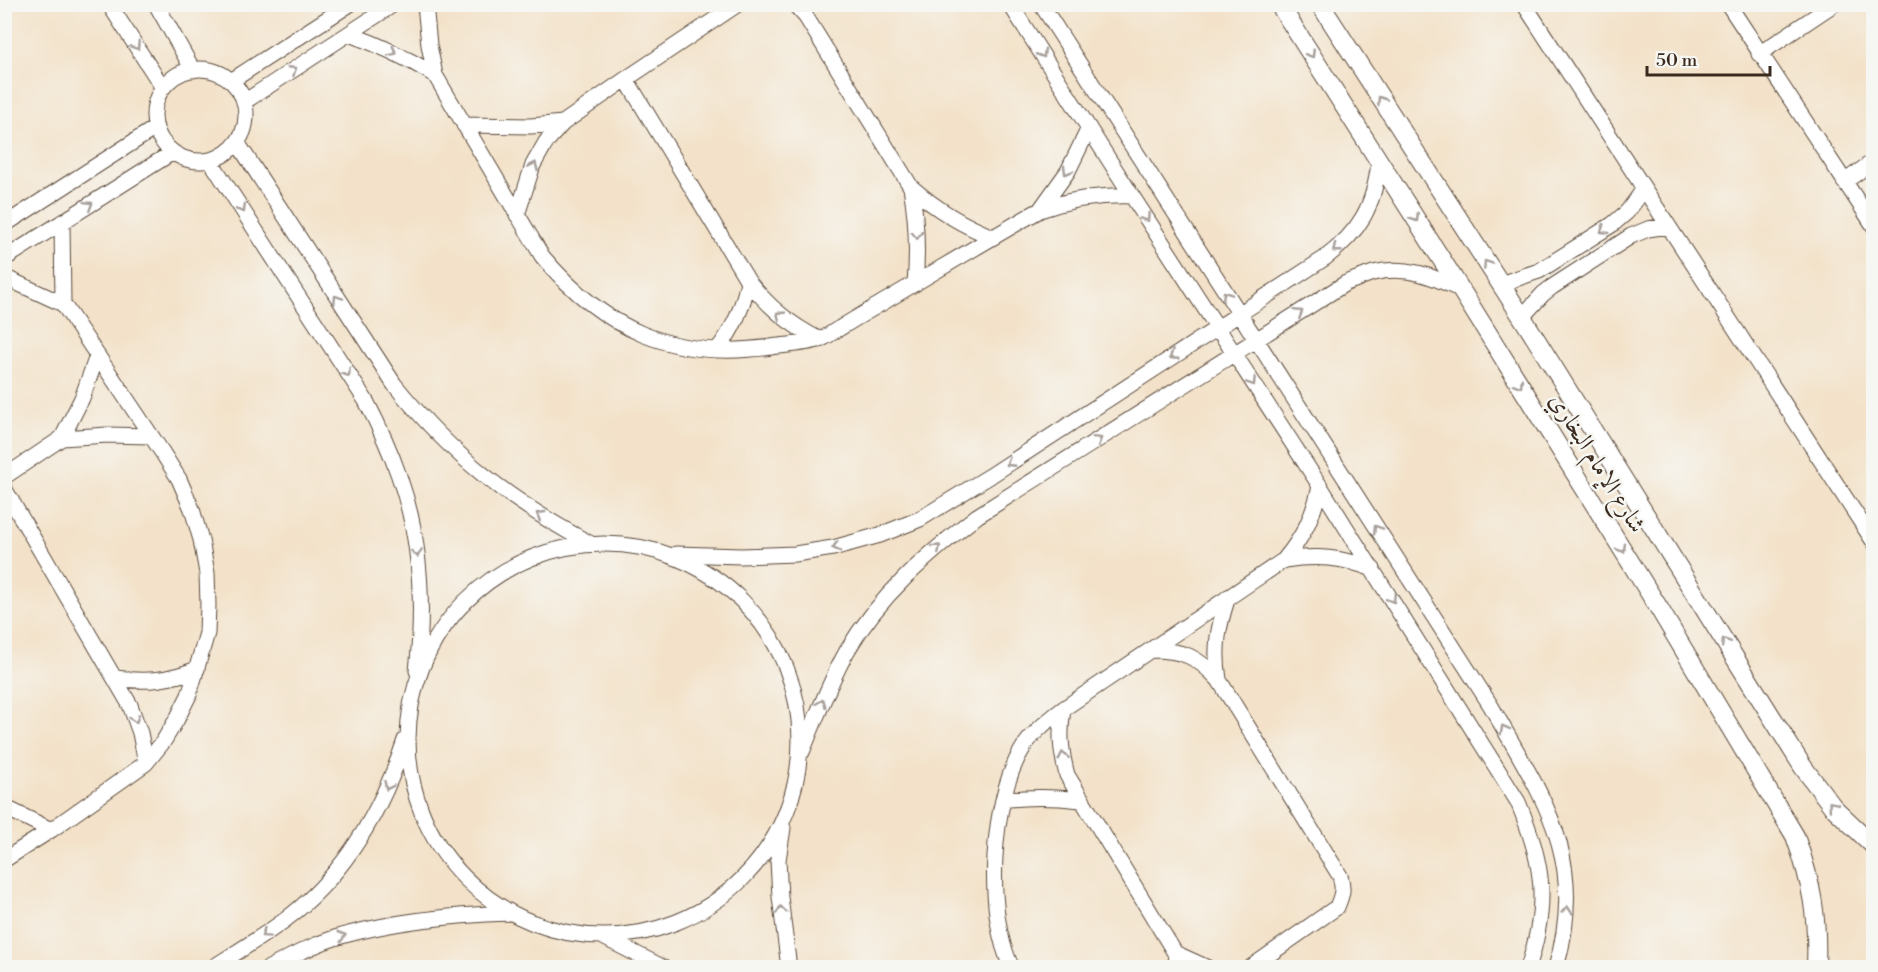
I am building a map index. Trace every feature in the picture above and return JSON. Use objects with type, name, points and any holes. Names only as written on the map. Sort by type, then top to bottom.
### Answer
[{"type":"street","points":[[109,4],[163,88]]},
{"type":"street","points":[[156,4],[193,70]]},
{"type":"street","points":[[231,81],[350,4]]},
{"type":"street","points":[[244,102],[394,4]]},
{"type":"street","points":[[425,4],[435,75],[542,256],[561,279],[606,316],[632,330],[660,340],[688,347],[748,350],[820,339],[1040,210],[1085,197],[1132,196]]},
{"type":"street","points":[[517,215],[533,165],[546,142],[563,123],[738,4]]},
{"type":"street","points":[[794,4],[806,17],[911,187],[949,217],[993,237]]},
{"type":"street","points":[[1010,4],[1373,569],[1518,802],[1532,834],[1540,869],[1542,904],[1538,938],[1528,968]]},
{"type":"street","points":[[1041,4],[1491,706],[1546,804],[1559,837],[1566,872],[1568,907],[1564,942],[1556,968]]},
{"type":"street","name":"شارع الإمام البخاري","points":[[1280,4],[1657,605],[1795,836],[1807,869],[1815,903],[1818,938],[1816,968]]},
{"type":"street","name":"شارع الإمام البخاري","points":[[1320,4],[1522,317],[1803,767],[1833,807],[1874,846]]},
{"type":"street","points":[[1524,4],[1874,542]]},
{"type":"street","points":[[1728,4],[1874,226]]},
{"type":"street","points":[[1759,54],[1834,4]]},
{"type":"street","points":[[349,34],[379,45],[435,75]]},
{"type":"street","points":[[193,70],[206,70],[220,74],[231,81],[244,102],[245,122],[237,142],[226,153],[210,160],[184,159],[172,152],[162,141],[155,128],[156,100],[163,88],[171,79],[193,70]]},
{"type":"street","points":[[626,79],[748,281],[762,299],[780,316],[820,339]]},
{"type":"street","points":[[464,125],[531,126],[563,123]]},
{"type":"street","points":[[4,225],[155,128]]},
{"type":"street","points":[[1040,210],[1068,171],[1089,128]]},
{"type":"street","points":[[237,142],[370,348],[394,384],[417,412],[455,452],[497,487],[527,508],[591,544]]},
{"type":"street","points":[[4,259],[172,152]]},
{"type":"street","points":[[210,160],[366,401],[389,449],[411,520],[418,562],[421,604],[415,689],[408,731],[393,775],[379,806],[350,854],[320,889],[286,919],[212,968]]},
{"type":"street","points":[[1844,182],[1874,161]]},
{"type":"street","points":[[415,689],[433,645],[462,605],[499,574],[543,553],[591,544],[631,545],[669,554],[741,556],[795,554],[833,548],[880,535],[920,519],[967,491],[1325,258],[1343,244],[1358,227],[1370,207],[1377,185],[1379,162]]},
{"type":"street","points":[[911,187],[917,240],[915,284]]},
{"type":"street","points":[[1500,284],[1539,271],[1613,224],[1627,212],[1644,189]]},
{"type":"street","points":[[62,222],[63,304]]},
{"type":"street","points":[[1522,317],[1552,287],[1631,236],[1648,229],[1668,226]]},
{"type":"street","points":[[789,968],[778,869],[784,820],[800,758],[826,693],[848,650],[877,608],[906,575],[939,545],[977,516],[1346,283],[1374,273],[1404,270],[1434,277],[1461,290]]},
{"type":"street","points":[[4,277],[63,304],[179,479],[192,509],[207,573],[207,633],[189,695],[163,742],[147,763],[4,860]]},
{"type":"street","points":[[717,350],[729,335],[738,318],[745,300],[748,281]]},
{"type":"street","points":[[4,477],[62,438],[82,398],[97,356]]},
{"type":"street","points":[[62,438],[106,435],[151,436]]},
{"type":"street","points":[[1012,968],[1001,931],[994,863],[1003,800],[1011,771],[1024,747],[1041,726],[1063,709],[1284,560],[1308,526],[1316,506],[1320,486]]},
{"type":"street","points":[[4,488],[116,678],[130,705],[147,763]]},
{"type":"street","points":[[669,554],[716,577],[755,612],[783,656],[798,705],[800,758]]},
{"type":"street","points":[[1284,560],[1306,556],[1329,557],[1352,561],[1373,569]]},
{"type":"street","points":[[1219,680],[1215,657],[1228,597]]},
{"type":"street","points":[[1150,650],[1170,650],[1189,655],[1219,680],[1340,876],[1343,885],[1343,895],[1337,907],[1250,968]]},
{"type":"street","points":[[116,678],[157,681],[178,677],[197,669]]},
{"type":"street","points":[[1063,709],[1059,730],[1061,755],[1067,776],[1176,960],[1208,968]]},
{"type":"street","points":[[408,731],[411,775],[423,817],[445,855],[474,888],[510,913],[555,930],[603,937],[648,932],[691,916],[729,892],[760,859],[784,820]]},
{"type":"street","points":[[1003,800],[1043,796],[1082,800]]},
{"type":"street","points":[[4,807],[51,830]]},
{"type":"street","points":[[269,968],[312,946],[344,935],[427,919],[510,913]]},
{"type":"street","points":[[603,937],[664,968]]}]
